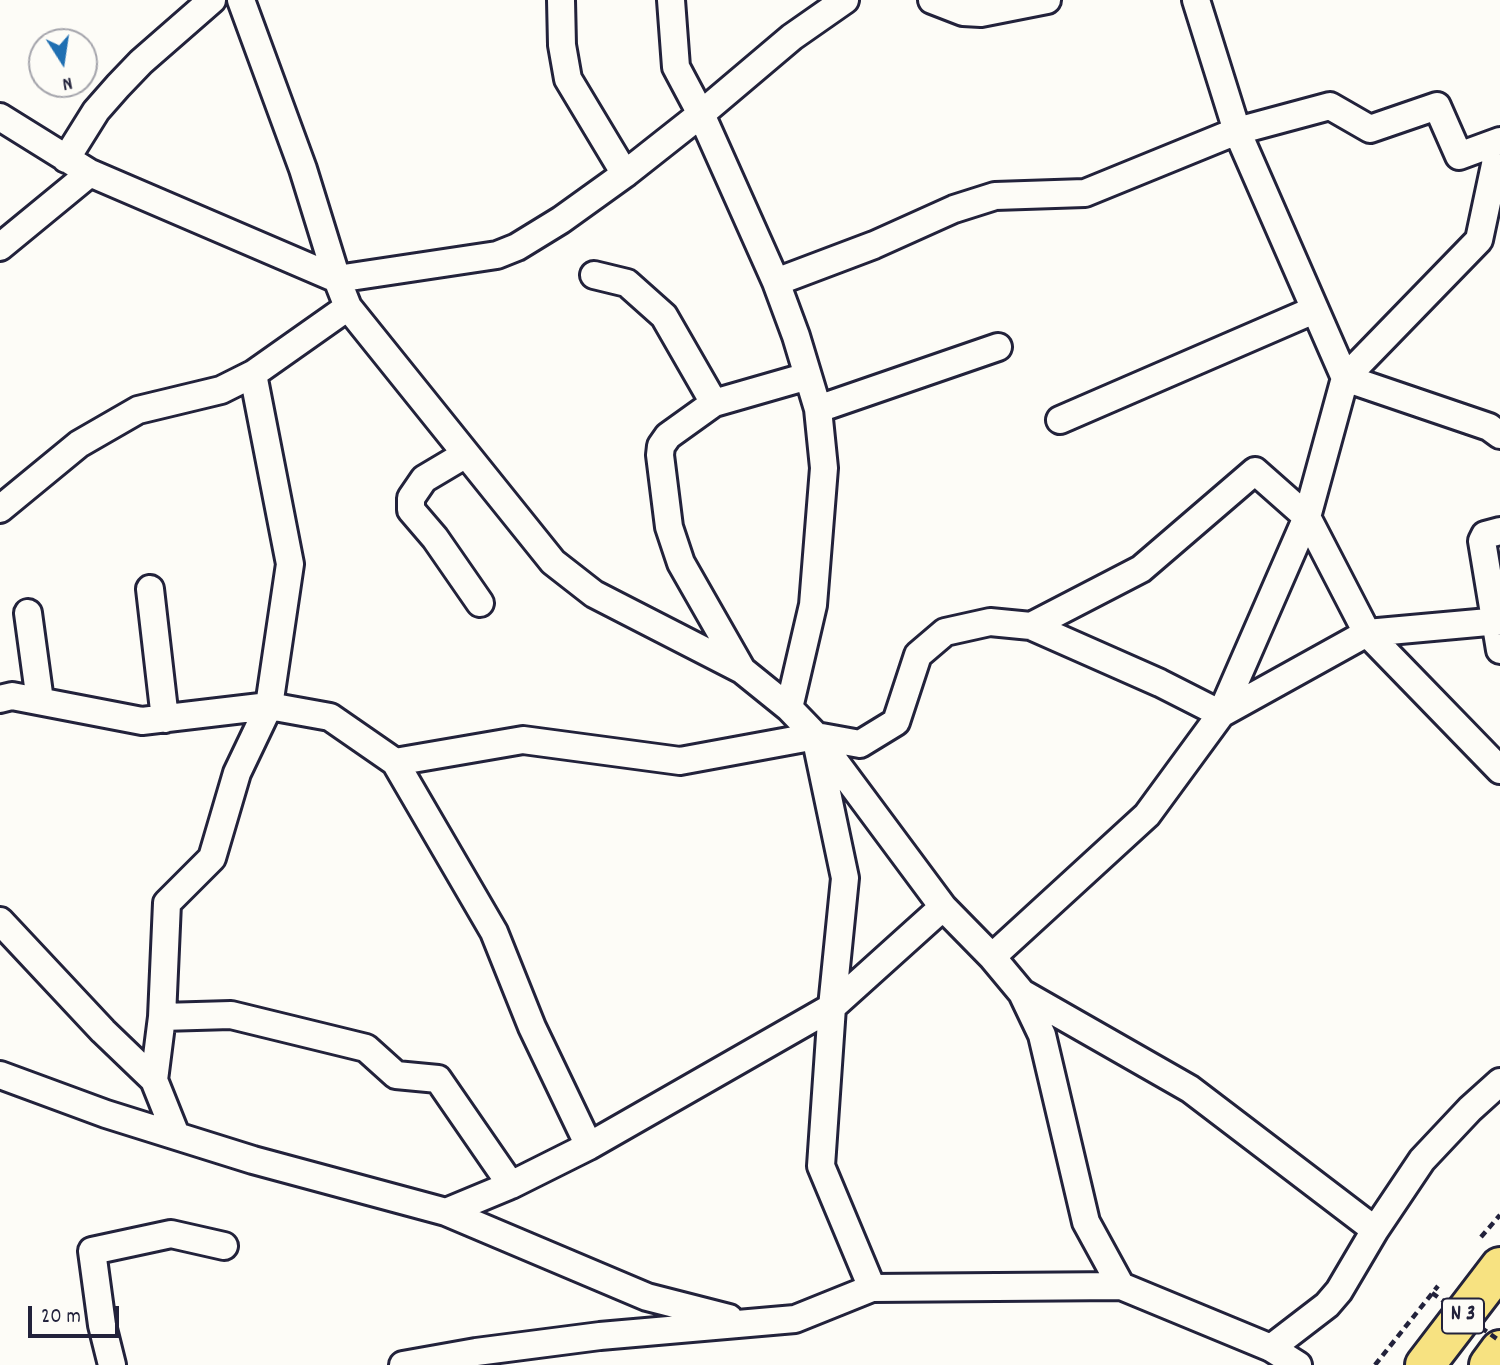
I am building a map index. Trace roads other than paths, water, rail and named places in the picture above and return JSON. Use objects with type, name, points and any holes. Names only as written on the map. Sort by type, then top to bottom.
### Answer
[{"type":"main road","name":"N 3","points":[[1425,1365],[1500,1267]]},
{"type":"main road","name":"N 3","points":[[1489,1365],[1500,1350]]},
{"type":"street","points":[[66,159],[96,111],[185,9],[212,0]]},
{"type":"street","points":[[241,0],[303,169],[348,307],[553,562],[594,594],[741,670],[789,708],[816,736],[943,907],[992,957],[1022,993],[1042,1035],[1086,1222],[1121,1286]]},
{"type":"street","points":[[561,0],[562,45],[568,79],[625,174]]},
{"type":"street","points":[[671,0],[676,67],[701,114],[776,282],[818,409],[824,468],[813,605],[789,708]]},
{"type":"street","points":[[0,117],[90,173],[337,279],[508,252],[561,220],[625,174],[792,37],[845,0]]},
{"type":"street","points":[[932,0],[963,12],[981,13],[1047,0]]},
{"type":"street","points":[[1196,0],[1237,131],[1345,378],[1496,427]]},
{"type":"street","points":[[776,282],[874,245],[954,209],[995,196],[1086,194],[1237,131],[1329,106],[1370,129],[1437,106],[1459,156],[1500,141]]},
{"type":"street","points":[[992,957],[1147,815],[1221,714],[1307,517],[1345,378],[1479,240],[1500,141]]},
{"type":"street","points":[[0,247],[90,173]]},
{"type":"street","points":[[594,275],[626,283],[664,316],[714,403]]},
{"type":"street","points":[[0,509],[79,444],[138,410],[221,390],[253,373],[348,307]]},
{"type":"street","points":[[1060,421],[1314,310]]},
{"type":"street","points":[[818,409],[998,346]]},
{"type":"street","points":[[154,1080],[162,1017],[167,904],[212,858],[237,773],[269,706],[290,564],[253,373]]},
{"type":"street","points":[[741,670],[681,563],[669,527],[661,446],[668,436],[714,403],[807,376]]},
{"type":"street","points":[[467,454],[424,480],[411,498],[411,510],[435,538],[480,603]]},
{"type":"street","points":[[1031,626],[1141,569],[1255,471],[1307,517],[1367,633],[1500,770]]},
{"type":"street","points":[[1500,531],[1485,535],[1482,541],[1500,650]]},
{"type":"street","points":[[150,589],[165,719]]},
{"type":"street","points":[[28,614],[40,701]]},
{"type":"street","points":[[395,762],[523,740],[680,761],[816,736],[860,744],[896,722],[918,655],[945,632],[990,622],[1031,626],[1160,683],[1221,714]]},
{"type":"street","points":[[1221,714],[1367,633],[1497,622]]},
{"type":"street","points":[[0,699],[12,696],[142,721],[269,706],[330,717],[395,762],[494,932],[532,1027],[589,1146]]},
{"type":"street","points":[[816,736],[845,878],[832,1007],[821,1166],[872,1288]]},
{"type":"street","points":[[446,1212],[511,1185],[589,1146],[832,1007],[943,907]]},
{"type":"street","points":[[0,921],[103,1031],[154,1080],[176,1135]]},
{"type":"street","points":[[1022,993],[1190,1089],[1375,1230]]},
{"type":"street","points":[[162,1017],[231,1015],[366,1048],[396,1075],[438,1079],[511,1185]]},
{"type":"street","points":[[0,1075],[106,1114],[253,1160],[446,1212],[647,1297],[748,1323]]},
{"type":"street","points":[[1271,1348],[1327,1305],[1339,1291],[1375,1230],[1422,1160],[1470,1109],[1500,1082]]},
{"type":"street","points":[[112,1365],[102,1325],[92,1251],[171,1234],[224,1246]]},
{"type":"street","points":[[404,1365],[476,1352],[600,1336],[795,1319],[872,1288],[1121,1286],[1271,1348],[1298,1365]]}]
